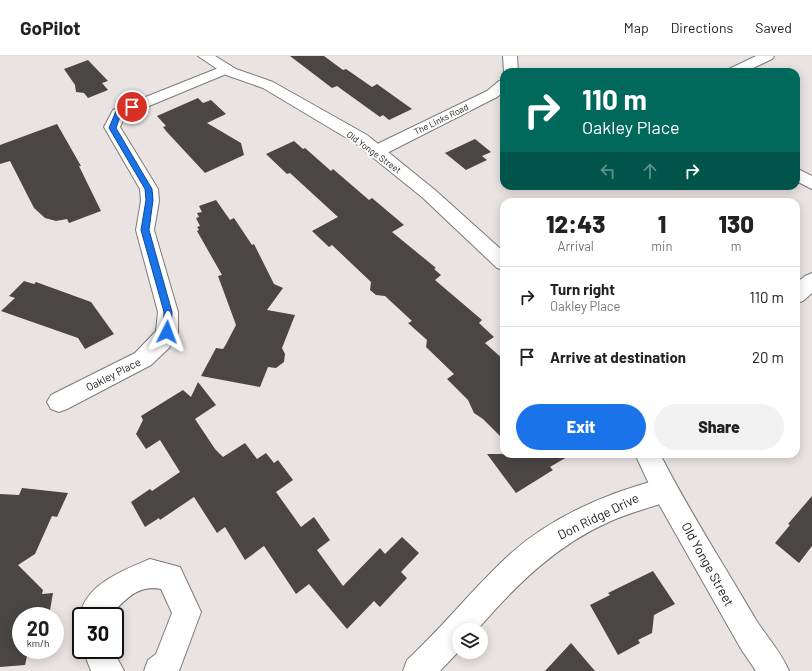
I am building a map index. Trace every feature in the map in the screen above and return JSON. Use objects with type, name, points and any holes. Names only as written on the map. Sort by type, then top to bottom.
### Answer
[{"type":"street","name":"Old Yonge Street","points":[[205,56],[243,78],[268,85],[361,139],[429,194],[500,259]]},
{"type":"street","points":[[510,56],[511,68]]},
{"type":"street","points":[[742,68],[767,56]]},
{"type":"street","name":"Oakley Place","points":[[59,402],[143,359],[161,342],[167,332],[168,312],[145,230],[150,200],[149,189],[112,128],[115,118],[118,113],[226,69]]},
{"type":"street","name":"The Links Road","points":[[377,151],[492,94],[500,87]]},
{"type":"street","points":[[800,176],[812,184]]},
{"type":"street","points":[[800,292],[812,281]]},
{"type":"street","name":"Old Yonge Street","points":[[649,458],[665,490],[751,640],[774,671]]},
{"type":"street","name":"Don Ridge Drive","points":[[418,671],[436,654],[504,579],[563,530],[622,503],[643,495],[665,490]]},
{"type":"street","points":[[98,607],[124,584],[150,573],[170,577],[187,612],[167,664],[159,671]]},
{"type":"street","points":[[101,659],[103,664],[109,671]]},
{"type":"building","points":[[290,56],[324,56],[343,70],[346,69],[372,87],[377,84],[412,109],[389,120],[383,115],[380,117],[337,86],[332,88]]},
{"type":"building","points":[[88,60],[108,81],[102,83],[108,90],[88,98],[84,93],[76,92],[75,85],[64,69]]},
{"type":"building","points":[[198,98],[203,103],[211,100],[226,114],[207,123],[241,143],[244,155],[205,173],[166,131],[163,127],[166,126],[157,116]]},
{"type":"building","points":[[57,124],[81,166],[79,166],[101,211],[69,223],[67,219],[56,221],[45,218],[34,208],[10,161],[0,164],[0,145]]},
{"type":"building","points":[[475,139],[491,152],[482,156],[487,160],[466,170],[445,153]]},
{"type":"building","points":[[294,141],[303,149],[305,148],[331,171],[333,169],[369,200],[372,198],[404,225],[392,232],[436,268],[434,269],[441,275],[435,280],[482,320],[479,323],[494,337],[485,343],[500,356],[500,436],[483,419],[474,413],[468,400],[447,379],[454,374],[426,347],[427,340],[408,323],[412,321],[385,296],[376,295],[370,290],[371,282],[332,245],[329,247],[312,231],[338,217],[290,173],[287,174],[266,154]]},
{"type":"building","points":[[216,200],[230,220],[234,218],[252,245],[254,244],[274,284],[283,288],[267,310],[295,315],[282,348],[285,354],[284,362],[276,368],[268,367],[260,387],[201,376],[216,348],[223,349],[236,325],[218,276],[222,275],[197,231],[199,230],[197,227],[200,226],[196,218],[199,217],[197,213],[202,212],[199,206]]},
{"type":"building","points":[[24,281],[34,284],[36,282],[91,302],[114,334],[85,349],[78,338],[1,311],[15,298],[9,296]]},
{"type":"building","points":[[198,382],[216,405],[195,419],[215,449],[223,457],[245,443],[257,459],[266,453],[274,463],[278,460],[293,480],[276,492],[301,527],[314,517],[330,540],[317,550],[343,586],[380,548],[385,554],[402,537],[419,553],[401,572],[407,578],[380,607],[374,601],[347,629],[309,584],[296,594],[264,546],[245,560],[225,527],[217,533],[194,497],[160,520],[159,518],[145,527],[131,502],[150,489],[152,491],[180,472],[160,440],[146,449],[136,434],[143,420],[141,416],[183,390],[191,397]]},
{"type":"building","points":[[487,454],[500,454],[500,458],[565,458],[550,467],[553,470],[516,493]]},
{"type":"building","points":[[22,488],[68,493],[57,517],[52,516],[35,554],[18,565],[43,590],[42,594],[53,593],[51,607],[12,607],[12,659],[26,659],[25,665],[0,667],[0,494],[19,495]]},
{"type":"building","points":[[812,496],[812,546],[799,563],[775,543],[790,525],[788,524]]},
{"type":"building","points":[[653,571],[675,604],[654,615],[652,633],[638,640],[640,643],[618,655],[590,605],[610,595],[608,593]]},
{"type":"building","points":[[571,643],[595,671],[545,671]]},
{"type":"route","points":[[132,107],[118,113],[112,128],[149,189],[150,200],[145,230],[168,312],[167,332]]}]
